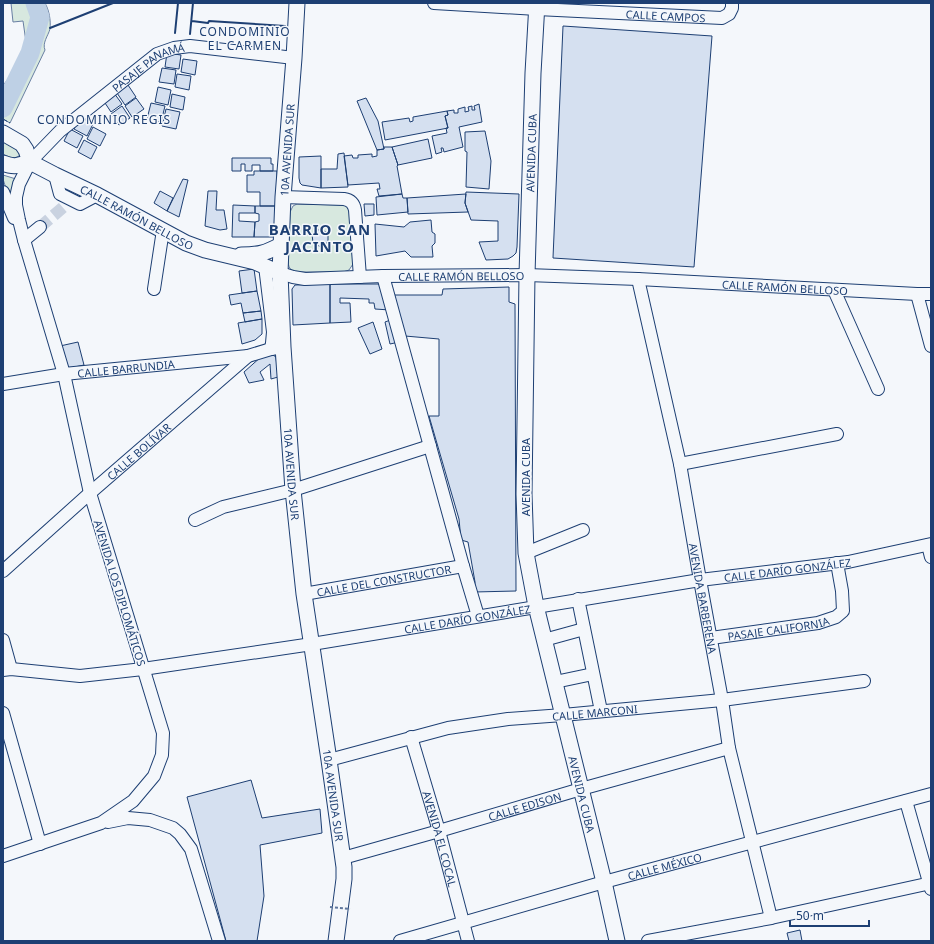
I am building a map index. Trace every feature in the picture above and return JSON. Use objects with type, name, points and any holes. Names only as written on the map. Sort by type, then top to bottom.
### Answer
[{"type":"main road","name":"10A AVENIDA SUR","points":[[297,3],[283,197],[277,348],[304,594],[343,858],[344,879],[336,941]]},
{"type":"main road","name":"AVENIDA CUBA","points":[[537,6],[533,74],[527,275],[524,494],[526,553],[536,606],[604,882],[617,941]]},
{"type":"main road","points":[[3,133],[22,144],[26,150],[30,162],[16,166],[3,163]]},
{"type":"main road","name":"CALLE RAMÓN BELLOSO","points":[[30,162],[97,195],[186,243],[205,250],[255,262],[280,273]]},
{"type":"main road","points":[[226,254],[256,255],[281,245]]},
{"type":"street","name":"CALLE CAMPOS","points":[[434,3],[537,6],[722,18],[731,9]]},
{"type":"street","name":"PASAJE PANAMÁ","points":[[30,162],[60,131],[157,54],[174,48],[190,46],[294,58]]},
{"type":"street","name":"AVENIDA LOS DIPLOMÁTICOS","points":[[3,856],[101,823],[133,801],[154,776],[162,755],[163,733],[90,493],[64,374],[19,220],[16,197],[19,184],[30,162]]},
{"type":"street","points":[[55,175],[60,194],[70,202],[80,204],[97,195]]},
{"type":"street","name":"AVENIDA LOS DIPLOMÁTICOS","points":[[3,192],[24,240]]},
{"type":"street","points":[[283,197],[344,199],[351,202],[356,212],[360,277]]},
{"type":"street","points":[[24,240],[40,227]]},
{"type":"street","points":[[154,290],[162,230]]},
{"type":"street","name":"10A AVENIDA SUR","points":[[265,266],[273,332],[272,343],[277,348]]},
{"type":"street","name":"CALLE RAMÓN BELLOSO","points":[[280,273],[305,279],[383,276],[527,275],[638,279],[931,294]]},
{"type":"street","points":[[383,276],[478,616]]},
{"type":"street","name":"AVENIDA BARBERENA","points":[[638,279],[680,464],[722,700],[729,748],[771,918]]},
{"type":"street","points":[[834,290],[878,389]]},
{"type":"street","points":[[917,294],[931,346]]},
{"type":"street","name":"CALLE BOLÍVAR","points":[[3,572],[90,493],[248,356],[277,348]]},
{"type":"street","name":"CALLE BARRUNDIA","points":[[3,384],[64,374],[248,356]]},
{"type":"street","points":[[680,464],[837,434]]},
{"type":"street","points":[[195,520],[223,508],[293,490],[430,446]]},
{"type":"street","points":[[526,553],[583,530]]},
{"type":"street","points":[[929,544],[931,557]]},
{"type":"street","name":"CALLE DARÍO GONZÁLEZ","points":[[7,670],[80,676],[143,669],[312,644],[700,580],[848,562],[929,544]]},
{"type":"street","name":"PASAJE CALIFORNIA","points":[[710,638],[818,623],[836,617],[843,611],[842,591],[836,563]]},
{"type":"street","name":"CALLE DEL CONSTRUCTOR","points":[[304,594],[463,566]]},
{"type":"street","points":[[578,600],[600,711]]},
{"type":"street","points":[[544,640],[584,629]]},
{"type":"street","points":[[3,640],[7,670]]},
{"type":"street","points":[[555,682],[593,674]]},
{"type":"street","name":"CALLE MARCONI","points":[[329,760],[448,728],[508,719],[722,700],[864,681]]},
{"type":"street","points":[[3,712],[40,844]]},
{"type":"street","name":"AVENIDA EL COCAL","points":[[411,737],[439,831],[468,941]]},
{"type":"street","name":"CALLE EDISON","points":[[343,858],[729,748]]},
{"type":"street","name":"CALLE MÉXICO","points":[[400,941],[604,882],[931,794]]},
{"type":"street","points":[[648,941],[771,918],[930,885],[906,801]]},
{"type":"street","points":[[101,823],[128,818],[150,820],[173,828],[180,834],[191,849],[219,941]]},
{"type":"path","points":[[330,907],[350,910]]},
{"type":"shaded area","points":[[11,3],[45,3],[48,9],[50,29],[45,42],[45,50],[10,123],[3,119],[3,84],[10,77],[26,42],[23,21],[13,22]]},
{"type":"shaded area","points":[[3,139],[17,146],[20,155],[18,157],[14,158],[3,154]]},
{"type":"shaded area","points":[[3,175],[16,179],[9,198],[3,179]]},
{"type":"shaded area","points":[[297,204],[348,206],[350,210],[353,264],[349,270],[343,272],[298,272],[291,269],[288,262],[290,212],[293,206]]},
{"type":"building","points":[[563,26],[712,36],[694,267],[553,258]]},
{"type":"building","points":[[167,53],[181,55],[179,69],[165,67]]},
{"type":"building","points":[[183,59],[197,61],[195,75],[181,72]]},
{"type":"building","points":[[162,68],[176,70],[174,84],[159,82]]},
{"type":"building","points":[[177,74],[191,76],[189,90],[175,87]]},
{"type":"building","points":[[128,85],[136,97],[125,105],[117,93]]},
{"type":"building","points":[[158,87],[171,90],[168,105],[155,102]]},
{"type":"building","points":[[114,93],[122,104],[111,112],[103,100]]},
{"type":"building","points":[[172,94],[185,97],[183,110],[170,107]]},
{"type":"building","points":[[136,98],[144,109],[132,117],[125,106]]},
{"type":"building","points":[[366,98],[378,121],[384,149],[377,150],[357,101]]},
{"type":"building","points":[[151,103],[165,106],[161,122],[147,119]]},
{"type":"building","points":[[479,104],[482,122],[459,127],[463,147],[444,152],[443,148],[441,148],[442,152],[436,154],[432,136],[447,133],[446,128],[448,128],[445,116],[448,115],[447,111],[454,110],[454,113],[458,113],[458,109],[465,107],[465,112],[469,111],[468,107],[472,106],[472,110],[475,110],[474,106]]},
{"type":"building","points":[[122,106],[130,118],[119,125],[111,114]]},
{"type":"building","points":[[166,109],[180,112],[176,129],[162,126]]},
{"type":"building","points":[[447,111],[448,115],[445,116],[448,128],[385,140],[382,122],[409,118],[410,122],[413,121],[413,117]]},
{"type":"building","points":[[80,117],[93,124],[87,136],[74,129]]},
{"type":"building","points":[[93,127],[106,134],[100,146],[87,139]]},
{"type":"building","points":[[70,129],[83,136],[77,148],[64,141]]},
{"type":"building","points":[[485,131],[491,161],[489,189],[466,187],[467,152],[465,151],[465,132]]},
{"type":"building","points":[[428,139],[432,158],[398,165],[392,147]]},
{"type":"building","points":[[84,140],[97,147],[91,159],[78,152]]},
{"type":"building","points":[[384,147],[392,147],[398,165],[402,194],[379,196],[377,189],[380,189],[379,183],[348,185],[344,156],[352,155],[353,158],[358,158],[358,155],[372,154],[372,157],[377,156],[377,150],[384,149]]},
{"type":"building","points":[[344,153],[348,187],[321,188],[321,169],[337,169],[338,154]]},
{"type":"building","points":[[321,156],[321,188],[302,185],[299,178],[299,157]]},
{"type":"building","points":[[232,158],[271,158],[273,171],[260,171],[260,165],[252,165],[252,171],[245,171],[245,164],[241,164],[241,171],[232,171]]},
{"type":"building","points":[[254,171],[277,171],[277,206],[260,206],[260,192],[247,192],[247,175],[254,175]]},
{"type":"building","points":[[183,179],[188,180],[179,217],[167,211]]},
{"type":"building","points":[[160,191],[173,198],[167,211],[154,203]]},
{"type":"building","points":[[208,191],[217,191],[216,210],[224,210],[227,229],[220,230],[205,226]]},
{"type":"building","points":[[466,192],[519,194],[517,247],[516,253],[513,256],[508,259],[486,260],[479,242],[498,241],[498,221],[471,220],[465,203]]},
{"type":"building","points":[[402,194],[403,198],[407,198],[408,212],[377,215],[376,197]]},
{"type":"building","points":[[466,194],[465,203],[468,212],[408,214],[407,198]]},
{"type":"building","points":[[364,204],[374,204],[374,215],[365,216]]},
{"type":"building","points":[[233,205],[255,206],[255,213],[239,213],[239,221],[255,222],[254,237],[232,237]]},
{"type":"building","points":[[255,206],[277,206],[275,236],[254,237],[255,222],[259,221],[259,214],[255,213]]},
{"type":"building","points":[[431,220],[432,232],[435,234],[435,243],[432,246],[433,257],[411,257],[405,251],[376,256],[375,224],[404,227],[410,222]]},
{"type":"building","points":[[320,229],[328,233],[328,242],[321,247],[313,243],[312,234]]},
{"type":"building","points":[[254,269],[257,291],[242,293],[239,271]]},
{"type":"building","points":[[330,284],[330,323],[293,325],[292,289],[295,285]]},
{"type":"building","points":[[330,284],[381,284],[390,310],[375,309],[374,303],[369,303],[369,299],[340,298],[340,303],[350,303],[351,322],[330,323]]},
{"type":"building","points":[[509,287],[509,302],[515,304],[516,591],[474,592],[475,582],[468,542],[461,540],[459,519],[429,416],[439,416],[439,339],[405,336],[393,295],[442,295],[443,289]]},
{"type":"building","points":[[257,291],[261,311],[243,313],[241,303],[231,305],[229,295]]},
{"type":"building","points":[[261,311],[262,319],[245,322],[243,313]]},
{"type":"building","points":[[262,319],[262,334],[255,340],[242,344],[238,323]]},
{"type":"building","points":[[393,319],[399,342],[390,344],[385,322]]},
{"type":"building","points":[[373,322],[382,349],[370,354],[358,328]]},
{"type":"building","points":[[78,342],[84,365],[65,368],[60,346]]},
{"type":"building","points":[[273,355],[276,357],[278,377],[271,379],[270,364],[260,372],[264,380],[249,383],[244,372],[262,356]]},
{"type":"building","points":[[251,780],[262,818],[320,809],[322,833],[260,845],[264,896],[257,941],[226,941],[187,797]]},
{"type":"building","points":[[800,930],[802,941],[789,941],[787,933]]},
{"type":"waterway","points":[[3,108],[30,53],[40,17],[35,3]]},
{"type":"tunnel","points":[[40,227],[67,204]]},
{"type":"fence","points":[[3,119],[10,123]]},
{"type":"wall","points":[[50,28],[113,3]]},
{"type":"wall","points":[[175,33],[178,3]]},
{"type":"wall","points":[[190,34],[193,3]]},
{"type":"wall","points":[[192,21],[285,26]]},
{"type":"district","name":"CONDOMINIO EL CARMEN","points":[[245,38]]},
{"type":"district","name":"CONDOMINIO REGIS","points":[[104,119]]},
{"type":"district","name":"BARRIO SAN JACINTO","points":[[320,238]]}]
